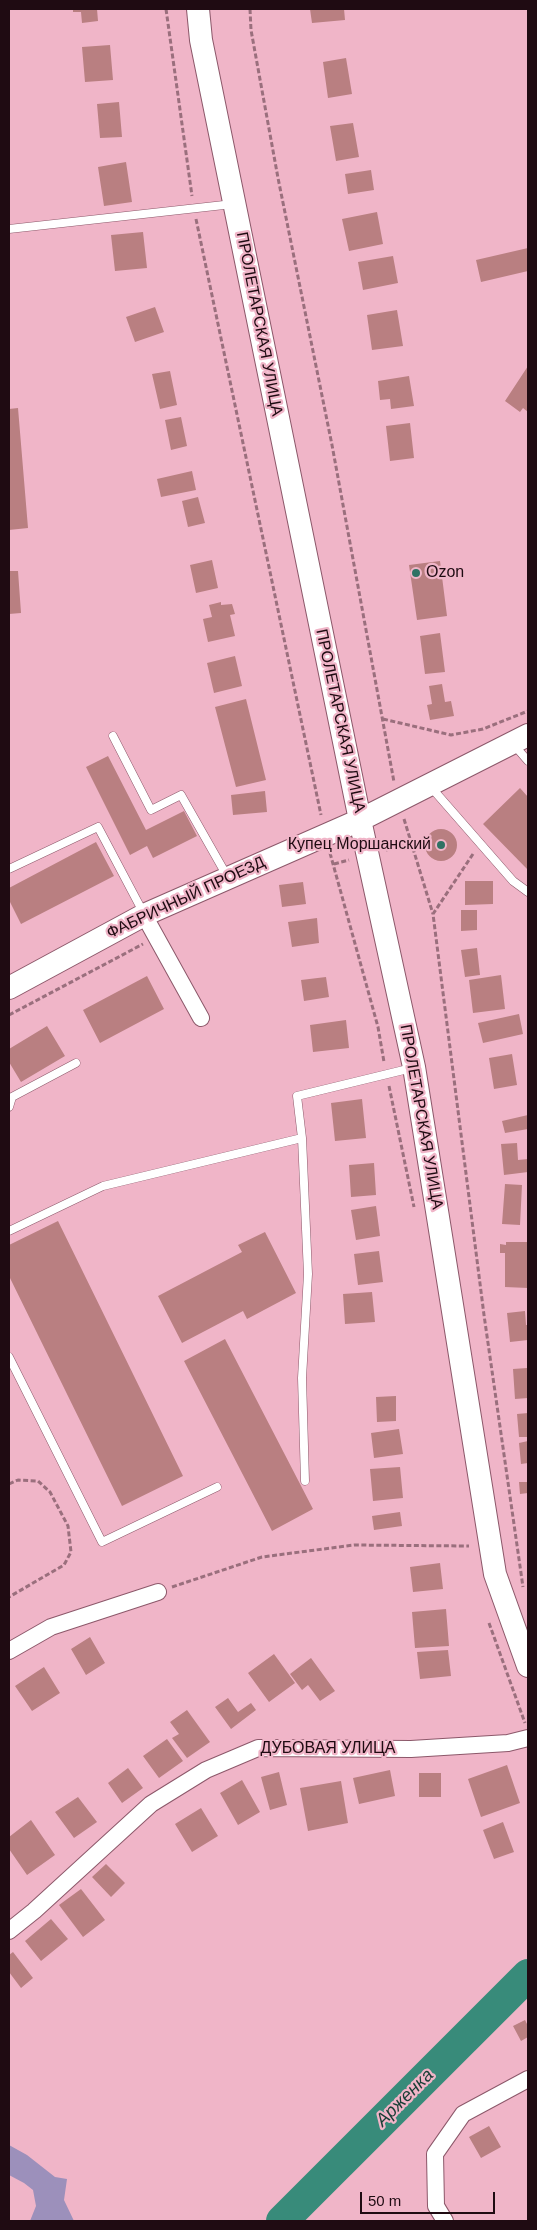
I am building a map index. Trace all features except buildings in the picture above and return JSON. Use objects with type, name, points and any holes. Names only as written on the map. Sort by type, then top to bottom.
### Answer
[{"type":"main road","name":"ПРОЛЕТАРСКАЯ УЛИЦА","points":[[198,9],[201,40],[360,820],[414,1067],[496,1574],[528,1666]]},
{"type":"main road","name":"ФАБРИЧНЫЙ ПРОЕЗД","points":[[9,988],[144,915],[360,820],[429,784],[521,740]]},
{"type":"street","points":[[144,915],[201,1018]]},
{"type":"street","points":[[9,1650],[51,1627],[158,1592]]},
{"type":"street","name":"ДУБОВАЯ УЛИЦА","points":[[9,1931],[34,1912],[151,1804],[206,1770],[258,1748],[411,1749],[508,1743],[526,1731]]},
{"type":"street","points":[[445,2221],[436,2206],[435,2154],[463,2114],[528,2079]]},
{"type":"lane","points":[[9,229],[235,204]]},
{"type":"lane","points":[[113,736],[151,810],[181,795],[228,878]]},
{"type":"lane","points":[[521,740],[528,761]]},
{"type":"lane","points":[[429,784],[514,881],[528,892]]},
{"type":"lane","points":[[9,869],[98,827],[144,915]]},
{"type":"lane","points":[[9,1107],[10,1094],[76,1063]]},
{"type":"lane","points":[[305,1481],[302,1378],[308,1274],[302,1138],[297,1096],[414,1067]]},
{"type":"lane","points":[[9,1231],[103,1186],[302,1138]]},
{"type":"lane","points":[[9,1357],[102,1542],[217,1487]]},
{"type":"path","points":[[166,9],[194,209],[326,835],[378,1027],[416,1215]]},
{"type":"path","points":[[250,9],[251,30],[278,178],[332,445],[398,800],[433,914],[484,1315],[523,1589]]},
{"type":"path","points":[[383,718],[452,735],[483,729],[528,711]]},
{"type":"path","points":[[433,914],[480,843]]},
{"type":"path","points":[[9,1015],[157,937]]},
{"type":"path","points":[[9,1484],[18,1480],[38,1481],[50,1492],[68,1526],[71,1552],[64,1565],[9,1597]]},
{"type":"path","points":[[467,1536],[470,1553]]},
{"type":"path","points":[[158,1592],[262,1556],[354,1545],[469,1546]]},
{"type":"path","points":[[486,1613],[526,1731]]},
{"type":"shaded area","points":[[9,2145],[27,2155],[55,2177],[67,2179],[64,2200],[74,2221],[30,2221],[36,2206],[33,2190],[9,2175]]},
{"type":"waterway","name":"Арженка","points":[[282,2221],[528,1975]]},
{"type":"place","name":"Ozon","points":[[416,573]]},
{"type":"place","name":"Купец Моршанский","points":[[441,845]]}]
